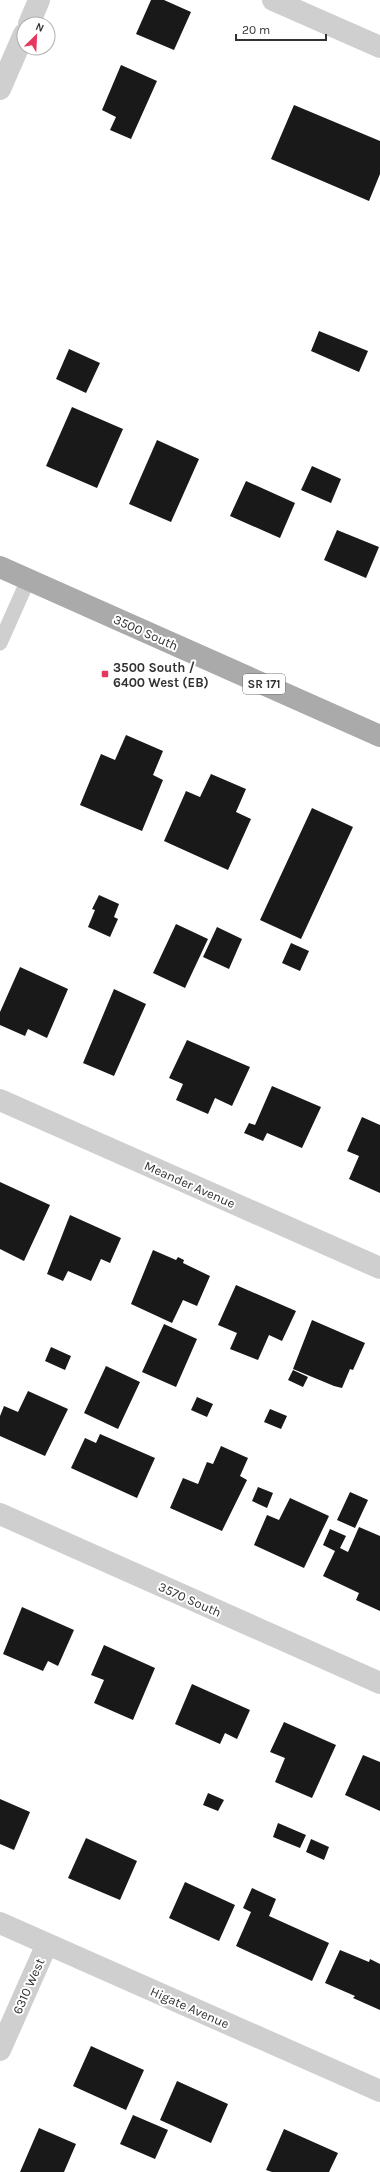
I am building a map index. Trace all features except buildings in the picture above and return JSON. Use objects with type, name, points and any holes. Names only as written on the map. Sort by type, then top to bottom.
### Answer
[{"type":"main road","name":"3500 South","points":[[0,567],[380,736]]},
{"type":"street","points":[[32,16],[39,0]]},
{"type":"street","points":[[273,0],[380,47]]},
{"type":"street","points":[[0,89],[16,52]]},
{"type":"street","name":"Meander Avenue","points":[[0,1100],[380,1268]]},
{"type":"street","name":"3570 South","points":[[0,1514],[380,1683]]},
{"type":"street","name":"Higate Avenue","points":[[0,1923],[380,2091]]},
{"type":"street","name":"6310 West","points":[[0,2050],[47,1944]]},
{"type":"lane","points":[[0,643],[28,580]]},
{"type":"place","name":"3500 South / 6400 West (EB)","points":[[105,674]]}]
